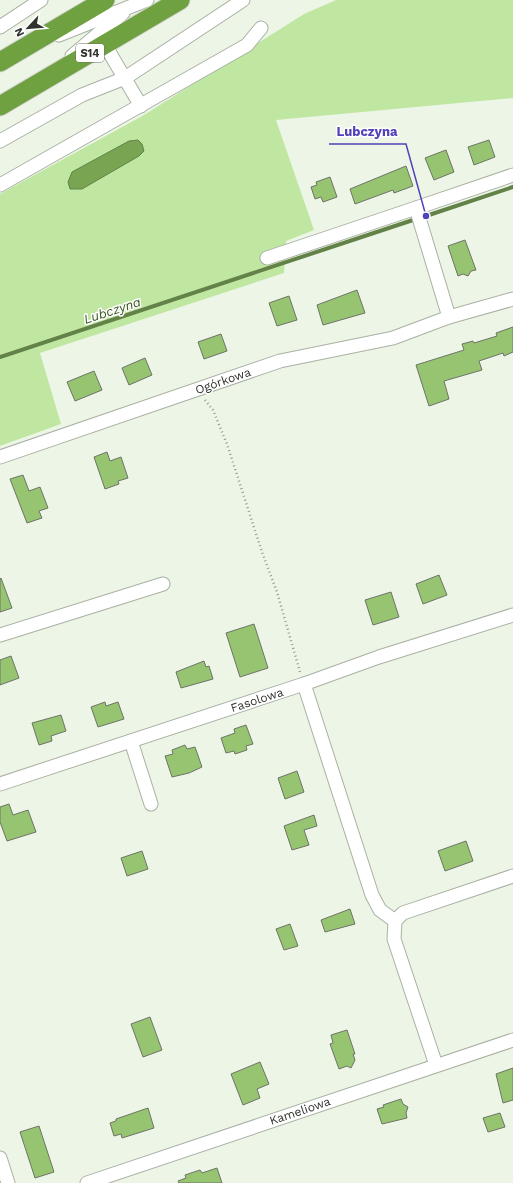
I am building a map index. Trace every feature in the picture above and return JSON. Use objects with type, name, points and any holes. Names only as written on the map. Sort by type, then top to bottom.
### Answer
[{"type":"highway","points":[[0,62],[19,51],[83,5],[105,0]]},
{"type":"highway","name":"S14","points":[[0,106],[180,0]]},
{"type":"street","points":[[0,27],[41,0]]},
{"type":"street","points":[[19,51],[135,3],[147,0]]},
{"type":"street","points":[[0,141],[82,95],[125,78],[243,0]]},
{"type":"street","points":[[38,84],[135,3]]},
{"type":"street","points":[[0,185],[247,45],[262,28]]},
{"type":"street","points":[[105,45],[141,106]]},
{"type":"street","points":[[267,258],[513,175]]},
{"type":"street","points":[[416,208],[449,317]]},
{"type":"street","name":"Ogórkowa","points":[[0,458],[280,361],[393,338],[449,317],[513,298]]},
{"type":"street","points":[[0,635],[163,584]]},
{"type":"street","name":"Fasolowa","points":[[0,784],[304,684],[379,657],[513,615]]},
{"type":"street","points":[[304,684],[372,895],[380,910],[395,921]]},
{"type":"street","points":[[132,741],[151,804]]},
{"type":"street","points":[[436,1065],[394,939],[395,921],[403,912],[513,876]]},
{"type":"street","name":"Kameliowa","points":[[87,1183],[513,1040]]},
{"type":"street","points":[[0,1158],[8,1183]]},
{"type":"path","points":[[194,391],[213,410],[227,444],[262,552],[277,592],[304,684]]},
{"type":"shaded area","points":[[336,0],[513,0],[513,98],[276,120],[314,230],[286,241],[284,273],[40,353],[61,424],[0,446],[0,194],[144,115],[304,14]]},
{"type":"shaded area","points":[[138,140],[142,144],[144,151],[139,156],[82,189],[70,189],[68,182],[72,172],[129,141]]},
{"type":"building","points":[[489,140],[495,157],[474,165],[468,147]]},
{"type":"building","points":[[446,150],[454,172],[434,180],[425,158]]},
{"type":"building","points":[[406,166],[413,186],[394,193],[393,190],[355,204],[350,189]]},
{"type":"building","points":[[330,177],[337,197],[323,202],[321,197],[315,199],[311,187],[317,185],[316,182]]},
{"type":"building","points":[[465,240],[476,270],[471,271],[468,276],[463,274],[458,276],[448,246]]},
{"type":"building","points":[[357,290],[365,313],[323,325],[317,305]]},
{"type":"building","points":[[289,296],[297,320],[277,326],[269,303]]},
{"type":"building","points":[[513,327],[513,352],[504,356],[503,353],[479,361],[482,370],[444,381],[449,399],[429,406],[416,365],[464,350],[462,344],[473,341],[474,343],[497,336],[496,333]]},
{"type":"building","points":[[221,334],[227,351],[204,359],[198,342]]},
{"type":"building","points":[[145,358],[152,375],[129,385],[122,368]]},
{"type":"building","points":[[94,371],[102,390],[75,401],[67,382]]},
{"type":"building","points":[[107,452],[110,461],[121,457],[128,478],[118,481],[119,484],[105,489],[94,457]]},
{"type":"building","points":[[23,475],[29,491],[40,487],[48,508],[39,511],[42,518],[27,523],[10,479]]},
{"type":"building","points":[[439,575],[447,595],[423,604],[416,584]]},
{"type":"building","points":[[1,578],[12,608],[0,612],[0,579]]},
{"type":"building","points":[[391,592],[399,617],[373,625],[365,600]]},
{"type":"building","points":[[254,624],[268,668],[240,677],[226,633]]},
{"type":"building","points":[[11,656],[19,678],[0,685],[0,660]]},
{"type":"building","points":[[204,661],[206,667],[209,666],[213,679],[181,688],[176,672]]},
{"type":"building","points":[[105,702],[106,706],[118,702],[124,719],[98,727],[91,707]]},
{"type":"building","points":[[61,715],[66,731],[51,736],[52,741],[39,745],[32,723]]},
{"type":"building","points":[[246,725],[253,744],[246,746],[247,750],[235,754],[234,751],[226,753],[221,738],[235,733],[234,729]]},
{"type":"building","points":[[185,745],[187,749],[195,747],[202,767],[189,773],[172,777],[165,756],[173,754],[172,750]]},
{"type":"building","points":[[297,771],[304,792],[285,799],[278,778]]},
{"type":"building","points":[[9,804],[13,815],[28,810],[36,832],[7,841],[0,822],[0,807]]},
{"type":"building","points":[[314,815],[317,826],[304,830],[309,845],[292,850],[284,826]]},
{"type":"building","points":[[466,841],[473,861],[445,871],[438,851]]},
{"type":"building","points":[[142,851],[148,869],[127,876],[121,858]]},
{"type":"building","points":[[350,909],[355,924],[325,932],[321,920]]},
{"type":"building","points":[[290,924],[298,946],[284,950],[276,929]]},
{"type":"building","points":[[150,1017],[162,1050],[143,1057],[131,1024]]},
{"type":"building","points":[[347,1030],[355,1054],[353,1054],[355,1060],[351,1068],[347,1066],[339,1069],[330,1044],[333,1043],[331,1035]]},
{"type":"building","points":[[260,1062],[269,1084],[257,1089],[260,1098],[243,1105],[231,1074]]},
{"type":"building","points":[[513,1068],[513,1100],[503,1103],[496,1074]]},
{"type":"building","points":[[401,1099],[403,1104],[408,1107],[406,1113],[407,1118],[382,1124],[377,1109],[384,1107],[383,1105]]},
{"type":"building","points":[[148,1108],[154,1128],[122,1138],[121,1134],[114,1136],[110,1123],[116,1121],[116,1119]]},
{"type":"building","points":[[500,1113],[505,1127],[488,1132],[483,1118]]},
{"type":"building","points":[[39,1126],[54,1172],[35,1178],[20,1132]]},
{"type":"building","points":[[217,1168],[222,1183],[179,1183],[178,1181],[186,1178],[185,1175],[200,1170],[202,1173]]},
{"type":"waterway","name":"Lubczyna","points":[[426,216],[513,187]]},
{"type":"waterway","name":"Lubczyna","points":[[0,357],[413,220]]},
{"type":"place","name":"Lubczyna","points":[[426,216]]}]
